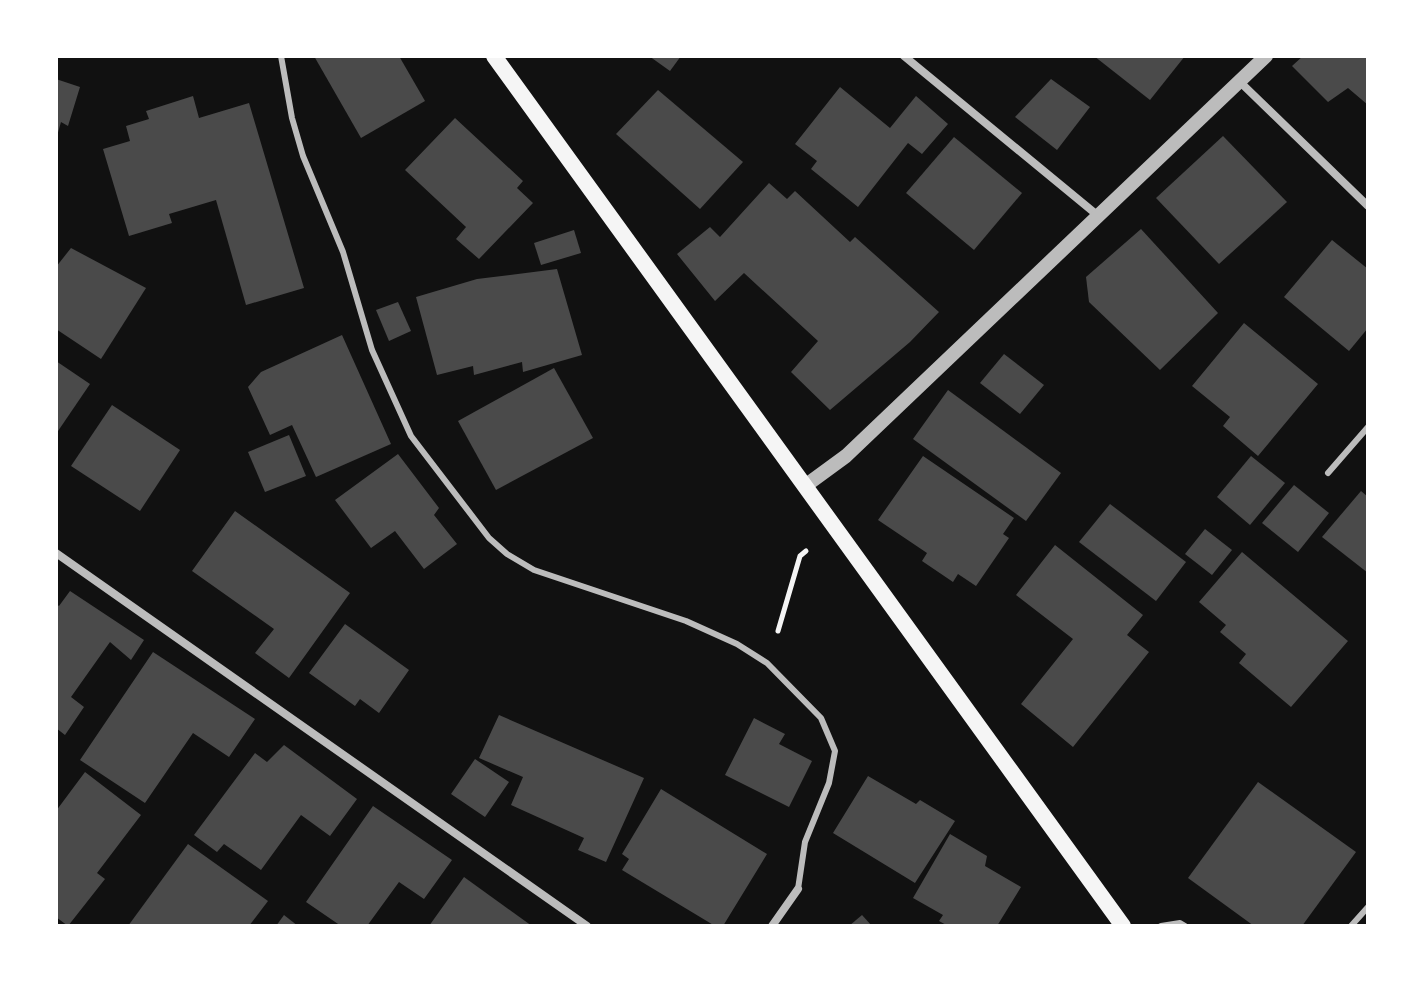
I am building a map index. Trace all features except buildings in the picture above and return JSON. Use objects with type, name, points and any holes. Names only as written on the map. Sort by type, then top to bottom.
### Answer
[{"type":"main road","points":[[494,56],[1123,926]]},
{"type":"street","points":[[904,56],[1096,214]]},
{"type":"street","points":[[805,486],[846,456],[1096,214],[1266,56]]},
{"type":"street","points":[[1239,81],[1368,206]]},
{"type":"street","points":[[56,553],[587,926]]},
{"type":"street","points":[[772,926],[798,889]]},
{"type":"lane","points":[[281,56],[292,118],[303,156],[343,252],[372,350],[411,436],[489,538],[507,554],[534,570],[686,621],[737,644],[767,663],[821,718],[835,751],[829,783],[805,842],[798,889]]},
{"type":"lane","points":[[1328,473],[1368,427]]},
{"type":"lane","points":[[1351,926],[1368,907]]},
{"type":"lane","points":[[1161,926],[1180,923],[1185,926]]},
{"type":"path","points":[[767,663],[800,556],[813,545]]}]
